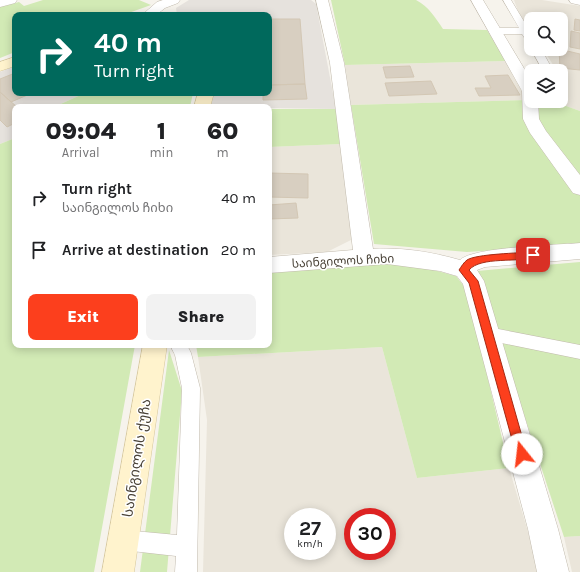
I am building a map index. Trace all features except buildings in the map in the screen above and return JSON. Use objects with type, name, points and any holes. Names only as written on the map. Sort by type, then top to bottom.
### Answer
[{"type":"street","points":[[0,3],[11,0]]},
{"type":"street","points":[[152,12],[161,5],[174,0]]},
{"type":"street","points":[[322,0],[337,63],[364,258]]},
{"type":"street","points":[[477,0],[530,91],[531,119],[538,133],[580,188]]},
{"type":"street","points":[[575,0],[580,1]]},
{"type":"street","points":[[0,66],[12,62]]},
{"type":"street","points":[[553,572],[543,529],[473,281],[464,270],[470,263],[485,259],[580,251]]},
{"type":"street","name":"საინგილოს ჩიხი","points":[[272,265],[387,256],[440,262],[464,270]]},
{"type":"street","name":"საინგილოს ქუჩა","points":[[118,572],[155,348]]},
{"type":"lane","points":[[507,0],[524,29]]},
{"type":"lane","points":[[495,31],[524,31]]},
{"type":"lane","points":[[488,334],[580,352]]},
{"type":"lane","points":[[180,348],[183,353],[191,388],[186,572]]},
{"type":"lane","points":[[123,540],[186,547]]},
{"type":"shaded area","points":[[189,0],[311,0],[316,4],[336,109],[272,108],[272,104],[209,104],[212,96],[272,96],[272,12],[177,12],[176,8]]},
{"type":"shaded area","points":[[514,0],[542,0],[580,6],[580,111],[568,107],[568,64],[553,64],[547,56],[568,56],[568,12],[524,12],[524,21],[519,14]]},
{"type":"shaded area","points":[[506,61],[524,92],[524,100],[351,105],[345,65]]},
{"type":"shaded area","points":[[12,67],[12,96],[78,96],[61,104],[12,104],[12,139],[0,144],[0,72]]},
{"type":"shaded area","points":[[341,144],[353,239],[327,252],[272,255],[272,147]]},
{"type":"shaded area","points":[[382,347],[417,478],[509,468],[540,572],[203,572],[207,420],[198,357]]},
{"type":"shaded area","points":[[580,536],[580,572],[572,572],[564,537]]},
{"type":"green space","points":[[43,0],[139,0],[151,5],[131,12],[12,12],[12,53],[0,58],[0,7],[19,2],[24,6]]},
{"type":"green space","points":[[331,0],[416,0],[428,9],[443,29],[487,30],[506,61],[345,65]]},
{"type":"green space","points":[[78,96],[192,96],[191,104],[61,104]]},
{"type":"green space","points":[[524,100],[524,108],[568,108],[568,107],[580,111],[580,245],[467,252],[374,244],[351,105]]},
{"type":"green space","points":[[272,109],[336,109],[341,144],[272,147]]},
{"type":"green space","points":[[12,139],[12,348],[134,348],[94,572],[0,572],[0,144]]},
{"type":"green space","points":[[580,262],[580,536],[564,537],[477,271]]},
{"type":"green space","points":[[411,264],[456,276],[467,290],[509,468],[417,478],[382,347],[198,357],[196,348],[272,348],[272,272],[357,265]]},
{"type":"green space","points":[[169,350],[182,391],[167,572],[140,572]]},
{"type":"route","points":[[522,454],[473,281],[464,270],[470,263],[485,259],[533,255]]}]
